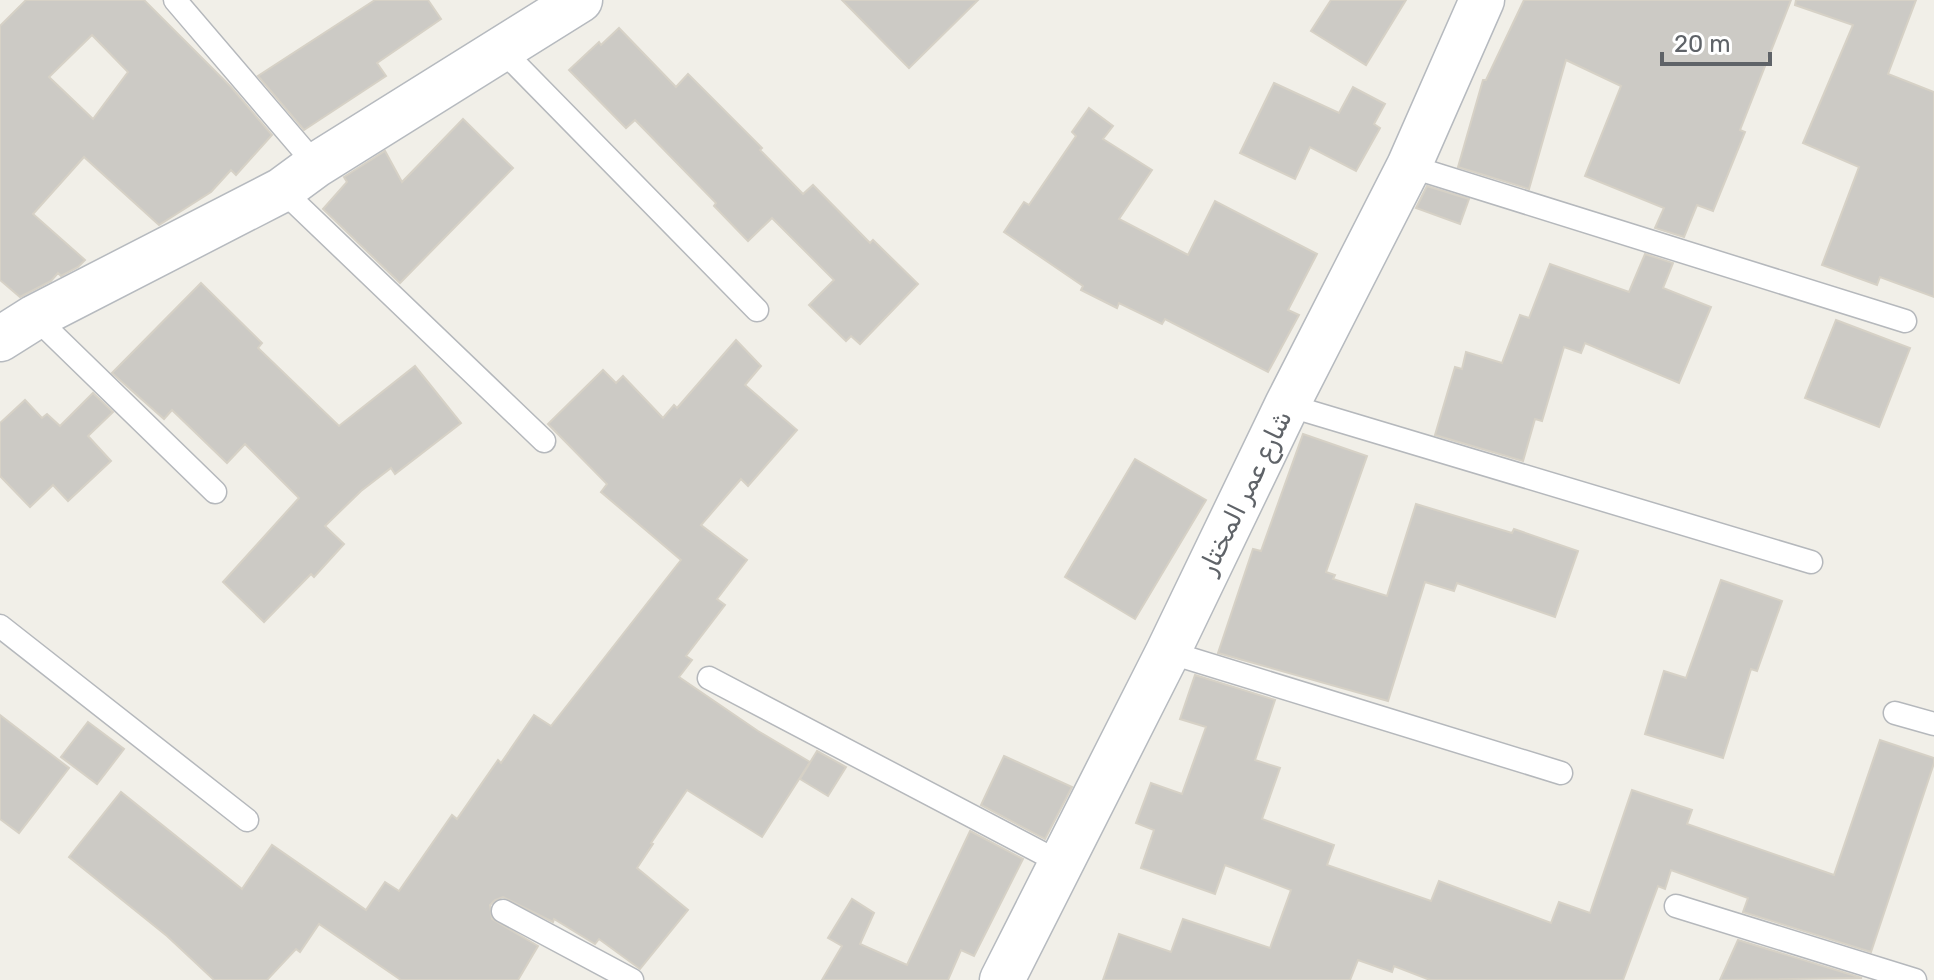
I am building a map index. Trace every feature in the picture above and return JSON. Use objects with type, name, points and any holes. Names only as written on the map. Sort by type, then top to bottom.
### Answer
[{"type":"street","name":"شارع عمر المختار","points":[[1002,980],[1409,166],[1482,0]]},
{"type":"street","points":[[17,328],[282,190],[316,165],[572,2]]},
{"type":"lane","points":[[175,0],[316,165]]},
{"type":"lane","points":[[501,49],[757,310]]},
{"type":"lane","points":[[1409,166],[1905,321]]},
{"type":"lane","points":[[282,190],[544,441]]},
{"type":"lane","points":[[17,328],[215,492]]},
{"type":"lane","points":[[1287,405],[1811,562]]},
{"type":"lane","points":[[0,626],[247,820]]},
{"type":"lane","points":[[1168,652],[1561,773]]},
{"type":"lane","points":[[709,678],[1061,863]]},
{"type":"lane","points":[[1895,713],[1934,724]]},
{"type":"lane","points":[[1676,906],[1915,980]]},
{"type":"lane","points":[[503,911],[632,980]]},
{"type":"building","points":[[26,0],[144,0],[231,87],[272,135],[236,175],[231,170],[211,192],[159,225],[84,157],[33,214],[85,260],[78,267],[61,276],[58,273],[51,281],[20,297],[0,280],[0,26]],"holes":[[[92,35],[128,72],[93,119],[49,77]]]},
{"type":"building","points":[[375,0],[428,0],[441,19],[377,63],[386,76],[304,130],[258,76]]},
{"type":"building","points":[[842,0],[978,0],[909,68]]},
{"type":"building","points":[[1331,0],[1406,0],[1366,65],[1311,31]]},
{"type":"building","points":[[1524,0],[1791,0],[1740,130],[1745,132],[1713,211],[1697,205],[1684,237],[1655,228],[1664,208],[1585,176],[1621,86],[1566,60],[1529,189],[1458,167],[1483,80],[1486,80]]},
{"type":"building","points":[[1796,0],[1916,0],[1888,74],[1934,92],[1934,297],[1880,277],[1877,285],[1822,265],[1859,167],[1803,143],[1853,25],[1795,5]]},
{"type":"building","points":[[619,28],[676,87],[688,74],[803,194],[813,185],[870,243],[873,240],[918,284],[860,344],[851,336],[846,341],[809,305],[834,280],[772,218],[748,241],[714,206],[716,203],[635,120],[626,128],[569,70]]},
{"type":"building","points":[[1274,83],[1339,113],[1353,87],[1385,104],[1374,124],[1380,128],[1356,171],[1310,147],[1295,179],[1240,153]]},
{"type":"building","points":[[1089,108],[1113,126],[1103,139],[1152,170],[1119,219],[1188,255],[1215,201],[1317,254],[1288,310],[1299,315],[1268,372],[1165,319],[1162,324],[1119,303],[1117,308],[1081,290],[1083,286],[1004,232],[1024,202],[1029,205],[1076,136],[1072,132]]},
{"type":"building","points":[[463,119],[513,168],[400,283],[323,209],[347,182],[344,177],[385,151],[402,182]]},
{"type":"building","points":[[1427,186],[1469,199],[1460,224],[1416,208]]},
{"type":"building","points":[[1645,254],[1673,263],[1663,288],[1711,307],[1679,383],[1585,343],[1581,353],[1564,347],[1542,421],[1535,419],[1523,461],[1435,435],[1455,367],[1462,369],[1466,352],[1502,363],[1520,315],[1529,318],[1550,264],[1629,292]]},
{"type":"building","points":[[201,283],[262,343],[258,348],[339,426],[415,366],[461,423],[395,474],[391,468],[361,491],[325,526],[344,544],[314,577],[311,574],[264,622],[223,582],[299,498],[245,444],[227,463],[172,410],[164,419],[112,373]]},
{"type":"building","points":[[1836,320],[1910,348],[1879,427],[1805,398]]},
{"type":"building","points":[[736,340],[761,366],[745,385],[797,430],[748,486],[741,479],[701,525],[747,560],[717,599],[725,605],[686,656],[692,660],[679,677],[810,762],[762,837],[687,790],[637,868],[688,910],[640,969],[599,939],[595,944],[554,919],[553,922],[503,897],[490,905],[492,919],[538,946],[518,980],[401,980],[319,924],[300,952],[296,949],[267,980],[214,980],[167,936],[69,857],[121,792],[242,889],[272,845],[366,910],[385,882],[399,891],[452,815],[457,819],[534,715],[551,726],[681,560],[601,492],[607,484],[548,424],[603,370],[616,383],[623,376],[663,418],[674,405],[677,408]]},
{"type":"building","points":[[93,393],[113,412],[88,436],[111,461],[68,501],[53,485],[30,507],[0,476],[0,423],[25,400],[42,418],[47,414],[60,426]]},
{"type":"building","points":[[1303,434],[1367,456],[1326,572],[1335,575],[1333,579],[1387,596],[1416,504],[1512,533],[1514,529],[1578,551],[1555,617],[1457,583],[1454,591],[1425,582],[1388,701],[1218,653],[1253,549],[1261,551]]},
{"type":"building","points":[[1135,459],[1206,500],[1135,619],[1065,577]]},
{"type":"building","points":[[1721,580],[1782,601],[1757,671],[1751,669],[1723,758],[1645,734],[1664,671],[1686,678]]},
{"type":"building","points":[[1195,675],[1275,700],[1255,760],[1280,768],[1262,819],[1334,845],[1327,865],[1431,901],[1439,881],[1551,923],[1559,902],[1590,913],[1632,790],[1692,810],[1687,824],[1834,875],[1880,740],[1934,758],[1934,763],[1871,952],[1743,912],[1748,898],[1671,870],[1665,889],[1658,886],[1623,980],[1430,980],[1394,966],[1392,972],[1358,960],[1350,980],[1103,980],[1119,934],[1171,952],[1183,919],[1270,948],[1291,890],[1225,865],[1215,894],[1141,868],[1154,830],[1136,823],[1151,783],[1182,794],[1206,727],[1180,719]]},
{"type":"building","points":[[0,715],[69,768],[19,833],[0,819]]},
{"type":"building","points":[[88,722],[124,749],[97,784],[61,757]]},
{"type":"building","points":[[817,751],[846,767],[828,796],[800,779]]},
{"type":"building","points":[[1004,756],[1072,787],[1045,839],[981,805]]},
{"type":"building","points":[[970,831],[1023,859],[974,956],[961,950],[948,980],[822,980],[842,946],[828,938],[852,899],[874,913],[860,944],[907,965]]},
{"type":"building","points":[[1738,940],[1862,978],[1720,980]]}]
